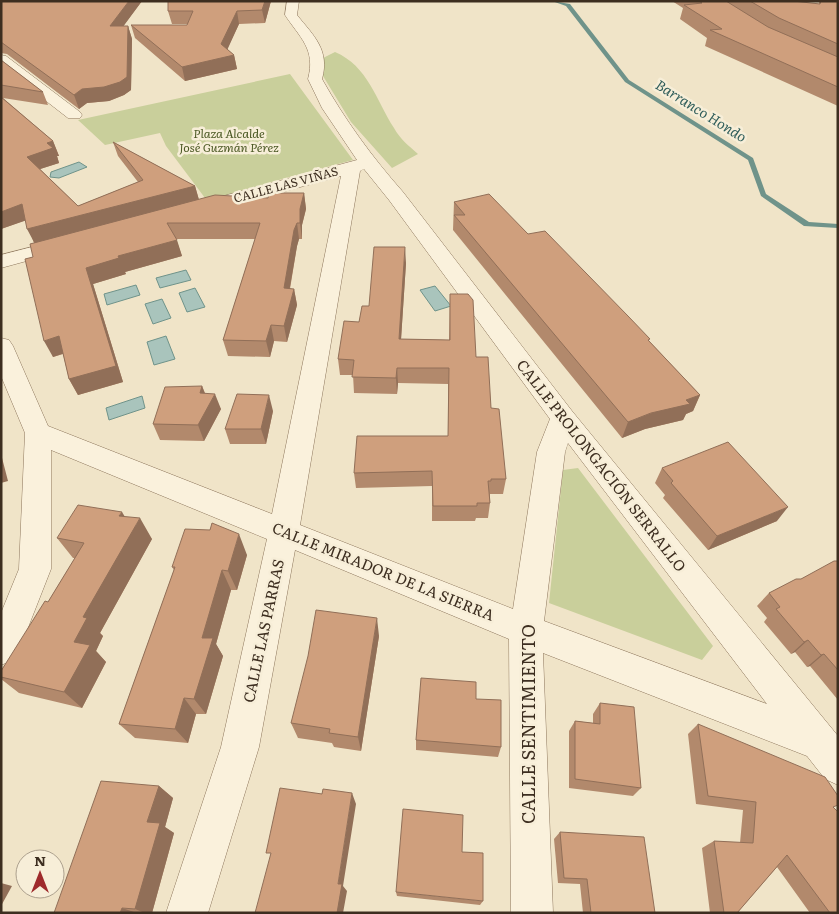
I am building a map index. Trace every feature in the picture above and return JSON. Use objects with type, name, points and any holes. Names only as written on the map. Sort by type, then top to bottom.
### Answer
[{"type":"street","name":"CALLE PROLONGACIÓN SERRALLO","points":[[293,1],[291,15],[317,50],[320,66],[315,79],[360,165],[396,196],[563,418],[817,742],[838,766]]},
{"type":"street","points":[[1,59],[74,115]]},
{"type":"street","name":"CALLE LAS VIÑAS","points":[[188,212],[360,165]]},
{"type":"street","name":"CALLE LAS PARRAS","points":[[188,913],[240,747],[360,165]]},
{"type":"street","points":[[1,262],[86,239]]},
{"type":"street","points":[[1,346],[38,433],[35,569],[8,637],[1,649]]},
{"type":"street","name":"CALLE SENTIMIENTO","points":[[532,913],[526,630],[551,452],[563,418]]},
{"type":"street","name":"CALLE MIRADOR DE LA SIERRA","points":[[38,433],[526,630],[817,742]]},
{"type":"green space","points":[[335,52],[356,66],[370,85],[396,132],[418,154],[392,168],[351,122],[323,76],[323,58]]},
{"type":"green space","name":"Plaza Alcalde José Guzmán Pérez","points":[[290,74],[353,160],[282,179],[208,202],[166,146],[160,133],[105,145],[78,120]]},
{"type":"green space","points":[[578,468],[713,646],[702,660],[549,603],[563,470]]},
{"type":"water","points":[[79,162],[87,167],[59,178],[50,177],[51,172]]},
{"type":"water","points":[[186,270],[191,280],[160,288],[156,278]]},
{"type":"water","points":[[136,285],[140,295],[107,305],[104,294]]},
{"type":"water","points":[[435,286],[451,306],[435,311],[420,290]]},
{"type":"water","points":[[195,288],[205,307],[187,312],[179,293]]},
{"type":"water","points":[[162,299],[171,318],[153,324],[145,304]]},
{"type":"water","points":[[166,336],[175,359],[154,365],[147,342]]},
{"type":"water","points":[[142,396],[145,408],[109,420],[106,408]]},
{"type":"building","points":[[1,1],[129,1],[110,26],[128,26],[127,77],[120,82],[104,87],[82,89],[74,95],[1,42]]},
{"type":"building","points":[[168,1],[265,1],[262,10],[237,11],[221,44],[234,55],[182,67],[131,25],[187,25],[193,11],[168,11]]},
{"type":"building","points":[[699,1],[726,1],[768,27],[838,57],[838,87],[710,30],[722,29],[684,5],[702,3]]},
{"type":"building","points":[[750,1],[793,1],[820,4],[821,1],[838,1],[838,44],[779,18]]},
{"type":"building","points":[[1,60],[43,92],[1,85]]},
{"type":"building","points":[[1,97],[53,141],[47,143],[53,148],[27,157],[78,206],[143,180],[113,142],[195,186],[27,229],[22,204],[1,212]]},
{"type":"building","points":[[269,193],[304,193],[300,209],[300,223],[297,223],[294,230],[284,288],[294,289],[284,326],[271,325],[266,341],[223,340],[260,223],[167,223],[177,240],[118,256],[119,258],[86,268],[116,366],[69,379],[59,336],[44,341],[25,259],[33,257],[30,244],[215,195],[268,198]]},
{"type":"building","points":[[489,194],[528,234],[545,231],[650,339],[648,340],[700,395],[686,400],[690,404],[651,413],[628,422],[454,215],[465,215],[454,202]]},
{"type":"building","points":[[374,247],[405,247],[399,339],[450,340],[450,294],[468,294],[473,300],[476,357],[488,357],[491,408],[499,409],[506,479],[491,479],[491,481],[488,481],[490,503],[477,503],[477,506],[433,506],[432,471],[354,473],[357,436],[448,436],[449,368],[397,368],[396,378],[352,377],[354,360],[338,359],[344,321],[359,322],[362,306],[369,306]]},
{"type":"building","points":[[202,386],[200,393],[215,394],[198,425],[153,424],[165,387]]},
{"type":"building","points":[[237,394],[269,395],[261,429],[225,429]]},
{"type":"building","points":[[728,442],[788,507],[717,536],[671,483],[673,481],[662,468]]},
{"type":"building","points":[[78,505],[122,512],[119,516],[140,518],[83,617],[87,618],[74,642],[90,645],[64,692],[1,677],[1,671],[45,601],[48,602],[84,543],[57,538]]},
{"type":"building","points":[[212,523],[239,534],[228,571],[222,570],[202,638],[213,638],[194,699],[184,698],[175,729],[119,724],[175,567],[172,567],[185,529],[210,530]]},
{"type":"building","points":[[834,561],[838,561],[838,670],[808,640],[804,642],[776,609],[780,607],[769,593],[796,579],[801,579]]},
{"type":"building","points":[[316,610],[377,618],[358,737],[329,733],[330,729],[291,723],[308,656]]},
{"type":"building","points":[[421,678],[476,682],[476,699],[501,700],[501,747],[416,740]]},
{"type":"building","points":[[600,703],[634,707],[641,788],[575,779],[575,721],[600,724]]},
{"type":"building","points":[[698,724],[825,777],[838,796],[838,805],[833,807],[838,812],[838,913],[830,913],[787,855],[737,913],[724,913],[714,841],[753,843],[756,802],[708,796]]},
{"type":"building","points":[[101,781],[159,786],[147,822],[160,823],[135,909],[122,908],[120,913],[54,913],[59,899],[65,899],[65,882]]},
{"type":"building","points":[[280,788],[322,794],[323,789],[352,793],[338,884],[342,884],[337,913],[255,913],[271,853],[266,853]]},
{"type":"building","points":[[403,809],[463,815],[462,852],[483,853],[483,901],[396,892]]},
{"type":"building","points":[[560,832],[644,837],[655,913],[591,913],[587,879],[564,878]]},
{"type":"waterway","name":"Barranco Hondo","points":[[554,1],[568,5],[627,81],[751,159],[763,195],[807,224],[838,226]]}]
